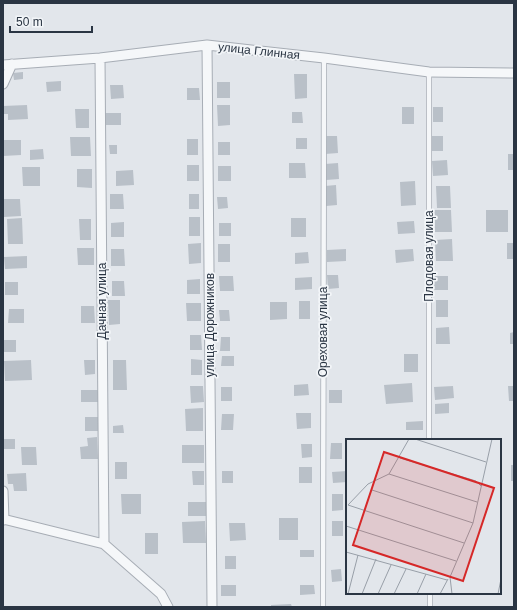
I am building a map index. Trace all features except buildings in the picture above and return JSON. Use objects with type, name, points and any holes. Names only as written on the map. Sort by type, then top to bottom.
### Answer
[{"type":"street","name":"улица Глинная","points":[[7,64],[100,58],[208,45],[429,72],[514,73]]},
{"type":"street","name":"улица Дорожников","points":[[208,45],[212,606]]},
{"type":"street","name":"Дачная улица","points":[[100,58],[104,544]]},
{"type":"street","points":[[3,84],[7,64]]},
{"type":"street","points":[[3,491],[3,519],[104,544],[160,594],[168,607]]},
{"type":"lane","name":"Ореховая улица","points":[[323,607],[324,58]]},
{"type":"lane","name":"Плодовая улица","points":[[429,72],[429,439]]},
{"type":"lane","points":[[430,594],[430,607]]}]
